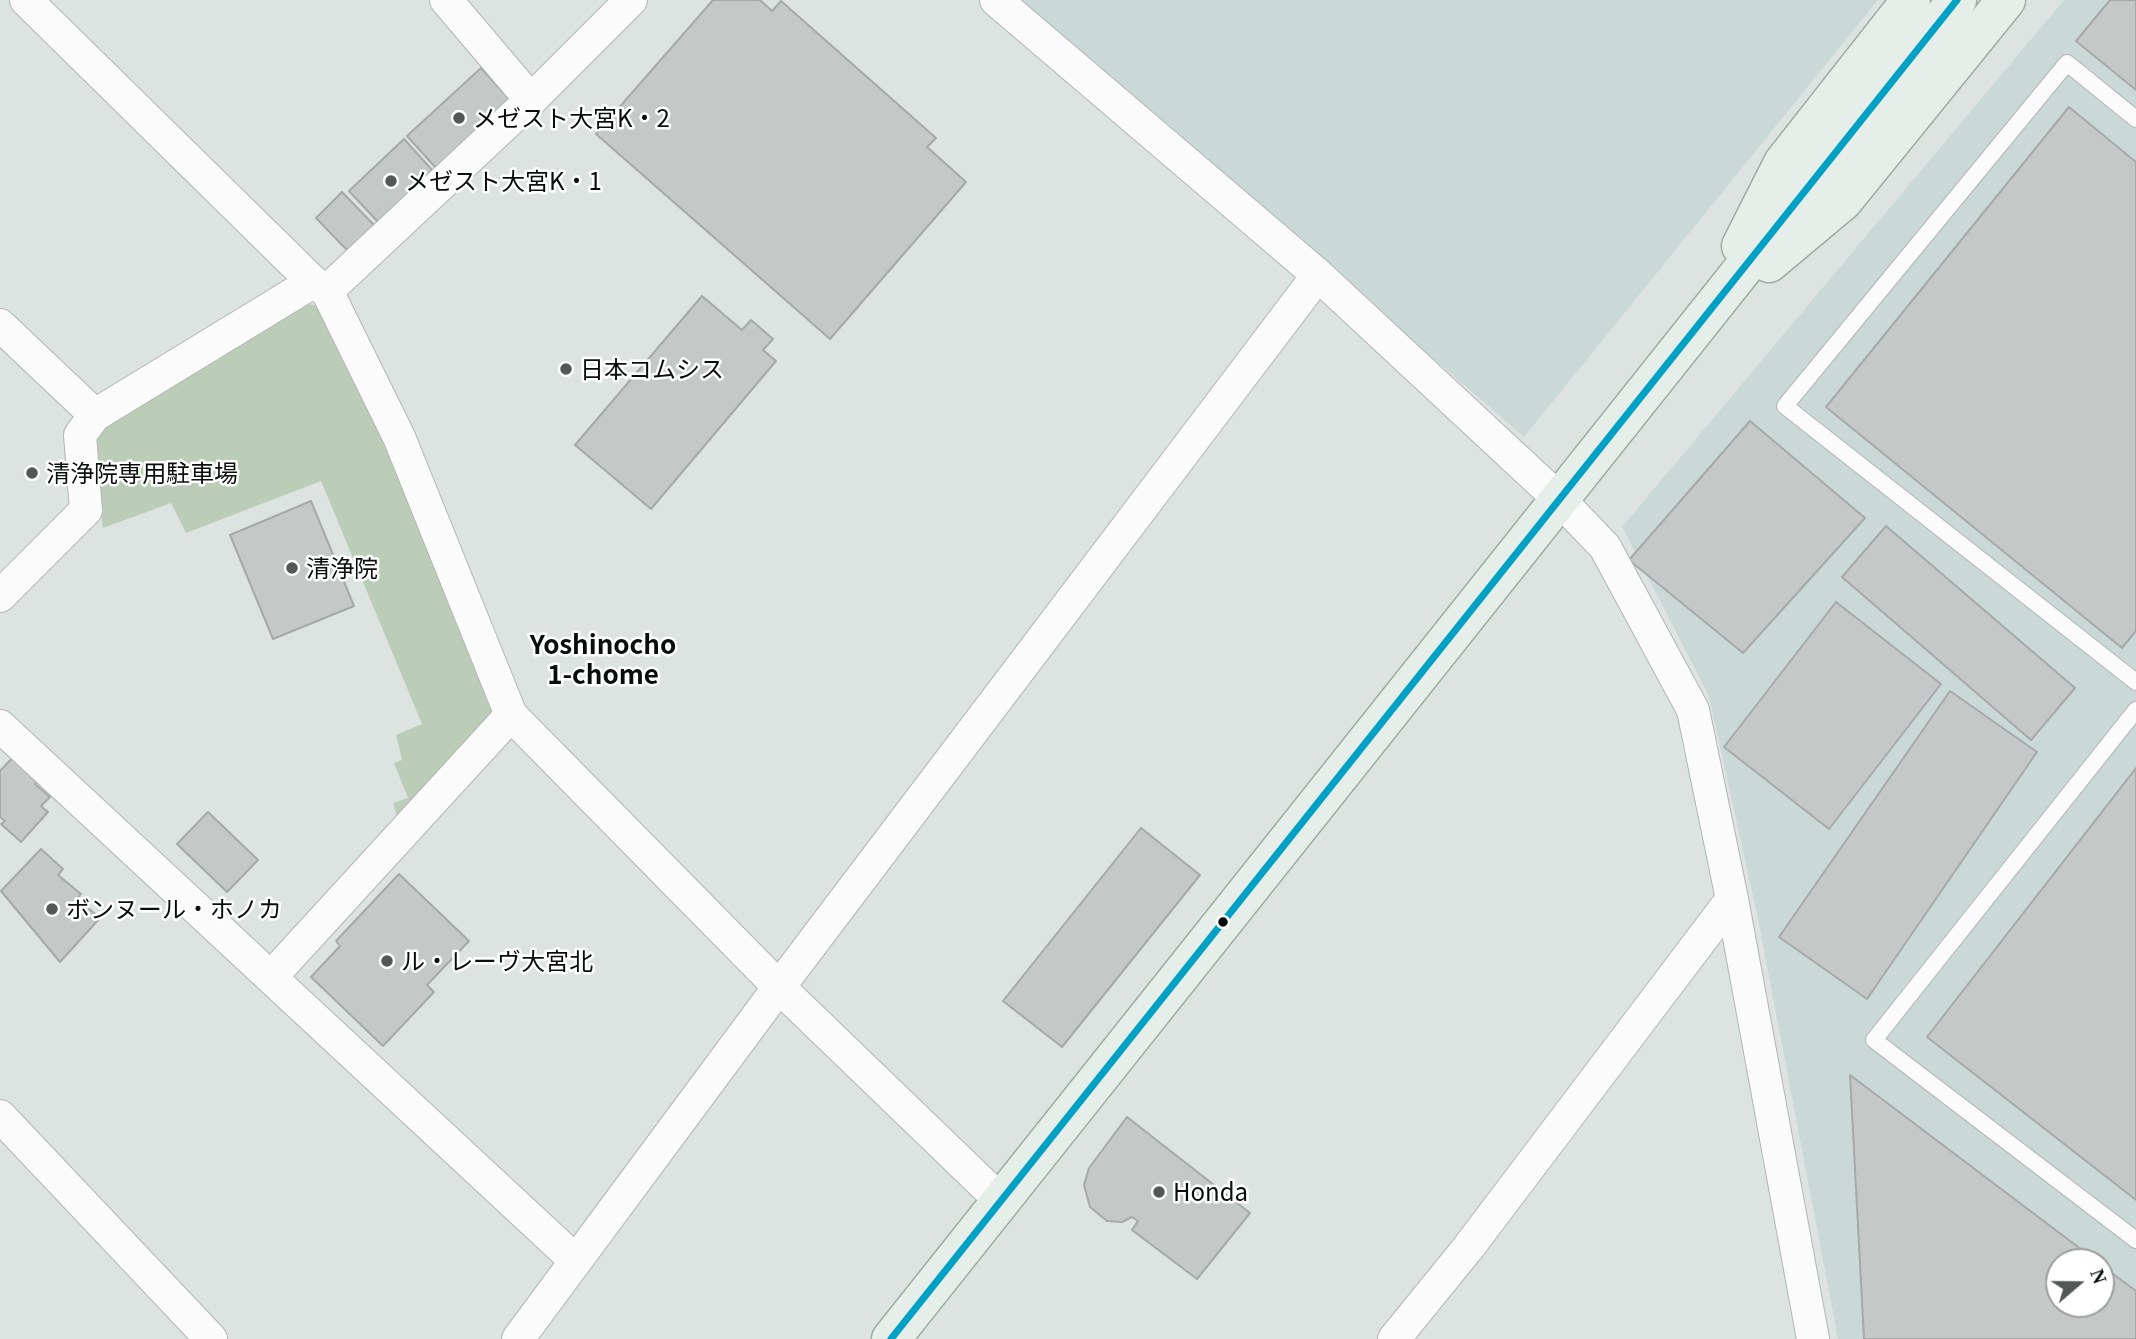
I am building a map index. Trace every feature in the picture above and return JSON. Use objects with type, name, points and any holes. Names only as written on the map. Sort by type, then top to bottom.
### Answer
[{"type":"main road","points":[[1706,316],[1783,163],[1911,0]]},
{"type":"main road","points":[[891,1339],[1957,0]]},
{"type":"main road","points":[[1706,316],[1843,201],[2006,0]]},
{"type":"street","points":[[26,0],[320,286],[399,437],[511,715],[779,987],[1001,1201]]},
{"type":"street","points":[[446,0],[531,100]]},
{"type":"street","points":[[0,596],[86,510],[80,435],[95,415],[320,286],[531,100],[631,0]]},
{"type":"street","points":[[996,0],[1318,275],[1560,500],[1605,547],[1693,710],[1732,899],[1813,1339]]},
{"type":"street","points":[[518,1339],[779,987],[1318,275]]},
{"type":"street","points":[[0,325],[95,415]]},
{"type":"street","points":[[271,977],[511,715]]},
{"type":"street","points":[[0,726],[576,1261]]},
{"type":"street","points":[[1394,1339],[1468,1248],[1732,899]]},
{"type":"street","points":[[0,1116],[211,1339]]},
{"type":"lane","points":[[2136,119],[2067,63],[1785,405],[2136,682]]},
{"type":"lane","points":[[2136,710],[1874,1040],[2136,1240]]},
{"type":"shaded area","points":[[1019,0],[1878,0],[1524,437]]},
{"type":"shaded area","points":[[2064,0],[2136,0],[2136,1339],[1838,1339],[1758,919],[1709,696],[1622,527]]},
{"type":"green space","points":[[307,304],[327,307],[399,454],[500,719],[401,829],[393,803],[408,798],[394,763],[402,760],[396,735],[422,724],[321,481],[186,533],[171,503],[103,528],[93,452],[99,429]]},
{"type":"building","points":[[713,0],[760,0],[772,11],[781,1],[936,138],[927,147],[966,182],[830,339],[596,134]]},
{"type":"building","points":[[2110,0],[2136,0],[2136,90],[2076,41]]},
{"type":"building","name":"メゼスト大宮K・2","points":[[481,68],[511,101],[437,169],[407,136]]},
{"type":"building","points":[[2069,107],[2136,162],[2136,631],[2122,648],[1826,407]]},
{"type":"building","name":"メゼスト大宮K・1","points":[[404,139],[433,171],[378,222],[349,191]]},
{"type":"building","points":[[342,192],[375,226],[348,251],[316,218]]},
{"type":"building","points":[[702,296],[742,330],[751,320],[773,339],[763,350],[776,361],[651,509],[575,445]]},
{"type":"building","points":[[1750,421],[1865,518],[1743,653],[1629,560]]},
{"type":"building","points":[[311,501],[354,606],[273,639],[230,535]]},
{"type":"building","points":[[1886,526],[2075,688],[2031,740],[1842,577]]},
{"type":"building","points":[[1836,602],[1941,684],[1829,829],[1724,747]]},
{"type":"building","points":[[1950,691],[2037,752],[1867,999],[1779,937]]},
{"type":"building","points":[[14,756],[39,779],[35,784],[50,797],[41,806],[48,812],[21,842],[1,824],[5,821],[0,817],[0,771]]},
{"type":"building","points":[[2136,768],[2136,1200],[1927,1037]]},
{"type":"building","points":[[208,812],[258,860],[227,892],[177,844]]},
{"type":"building","points":[[1141,828],[1200,875],[1062,1047],[1003,1001]]},
{"type":"building","name":"ボンヌール・ホノカ","points":[[41,849],[63,869],[58,875],[81,894],[77,899],[100,918],[60,962],[1,891]]},
{"type":"building","name":"ル・レーヴ大宮北","points":[[399,874],[469,941],[427,985],[434,992],[383,1046],[311,977],[340,946],[336,941]]},
{"type":"building","points":[[1850,1075],[2079,1248],[2045,1248],[2045,1318],[2115,1318],[2115,1275],[2136,1291],[2136,1339],[1864,1339]]},
{"type":"building","points":[[1127,1117],[1250,1213],[1197,1279],[1132,1230],[1138,1221],[1132,1217],[1122,1222],[1107,1221],[1090,1207],[1084,1185],[1089,1168]]},
{"type":"transit line","points":[[891,1339],[1957,0]]},
{"type":"place","name":"メゼスト大宮K・2","points":[[459,118]]},
{"type":"place","name":"メゼスト大宮K・1","points":[[391,181]]},
{"type":"place","name":"日本コムシス","points":[[566,369]]},
{"type":"place","name":"清浄院専用駐車場","points":[[32,473]]},
{"type":"place","name":"清浄院","points":[[292,568]]},
{"type":"place","name":"ボンヌール・ホノカ","points":[[52,909]]},
{"type":"place","name":"ル・レーヴ大宮北","points":[[387,961]]},
{"type":"place","name":"Honda","points":[[1159,1192]]},
{"type":"district","name":"Yoshinocho 1-chome","points":[[603,659]]}]
